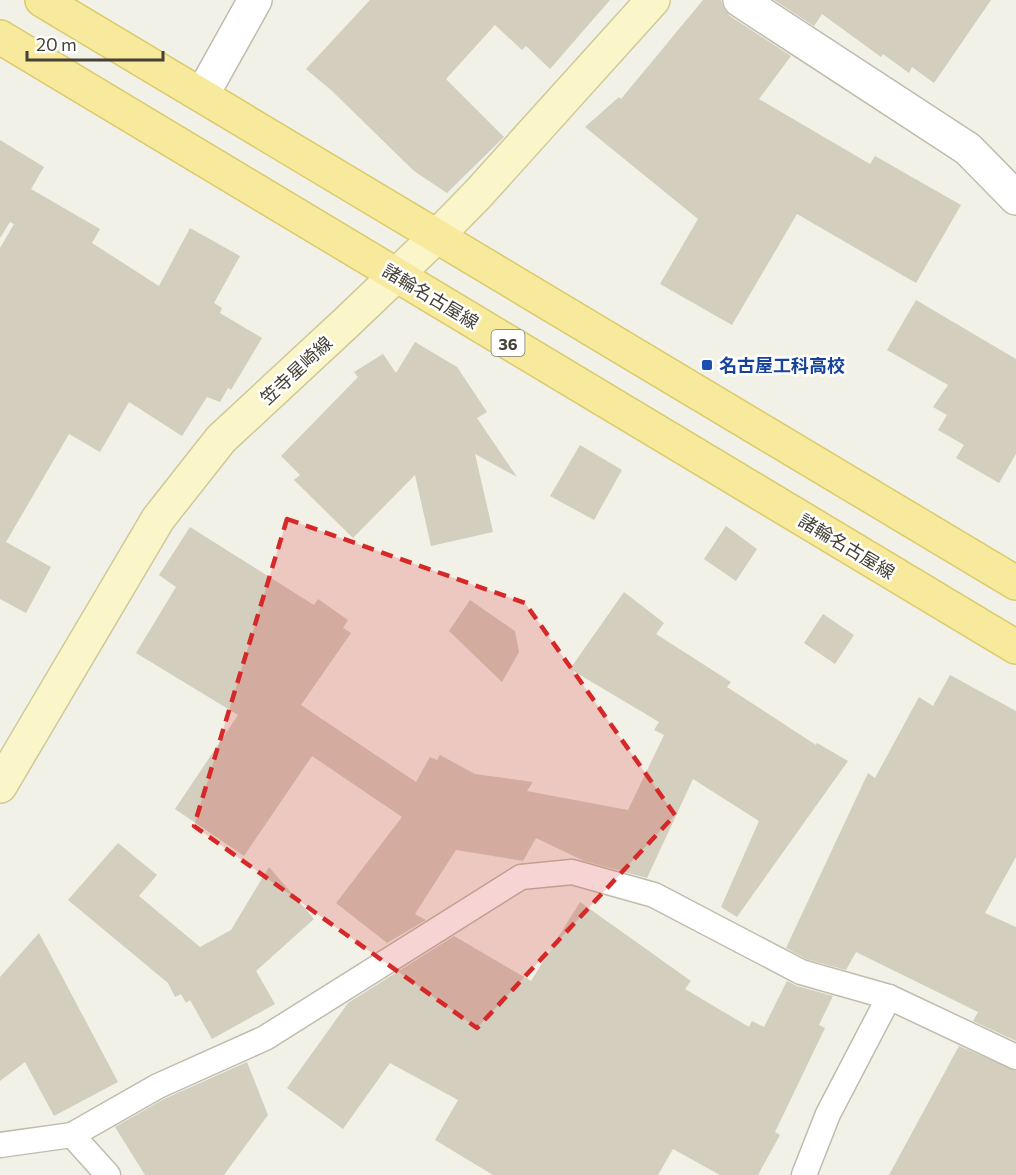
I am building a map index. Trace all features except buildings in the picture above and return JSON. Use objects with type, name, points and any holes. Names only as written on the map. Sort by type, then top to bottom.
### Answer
[{"type":"main road","points":[[42,0],[1016,583]]},
{"type":"main road","name":"笠寺星崎線","points":[[0,786],[158,519],[221,439],[436,237],[478,194],[653,0]]},
{"type":"main road","name":"諸輪名古屋線","points":[[0,37],[1016,648]]},
{"type":"street","points":[[202,94],[255,0]]},
{"type":"street","points":[[740,0],[968,149],[1016,198]]},
{"type":"lane","points":[[0,1145],[72,1135],[158,1086],[265,1038],[521,876],[572,872],[654,895],[801,972],[889,997],[1016,1057]]},
{"type":"lane","points":[[804,1175],[828,1114],[889,997]]},
{"type":"lane","points":[[72,1135],[108,1175]]},
{"type":"highlighted area","points":[[287,519],[525,603],[675,815],[477,1028],[194,826]]},
{"type":"place","name":"名古屋工科高校","points":[[707,365]]}]
